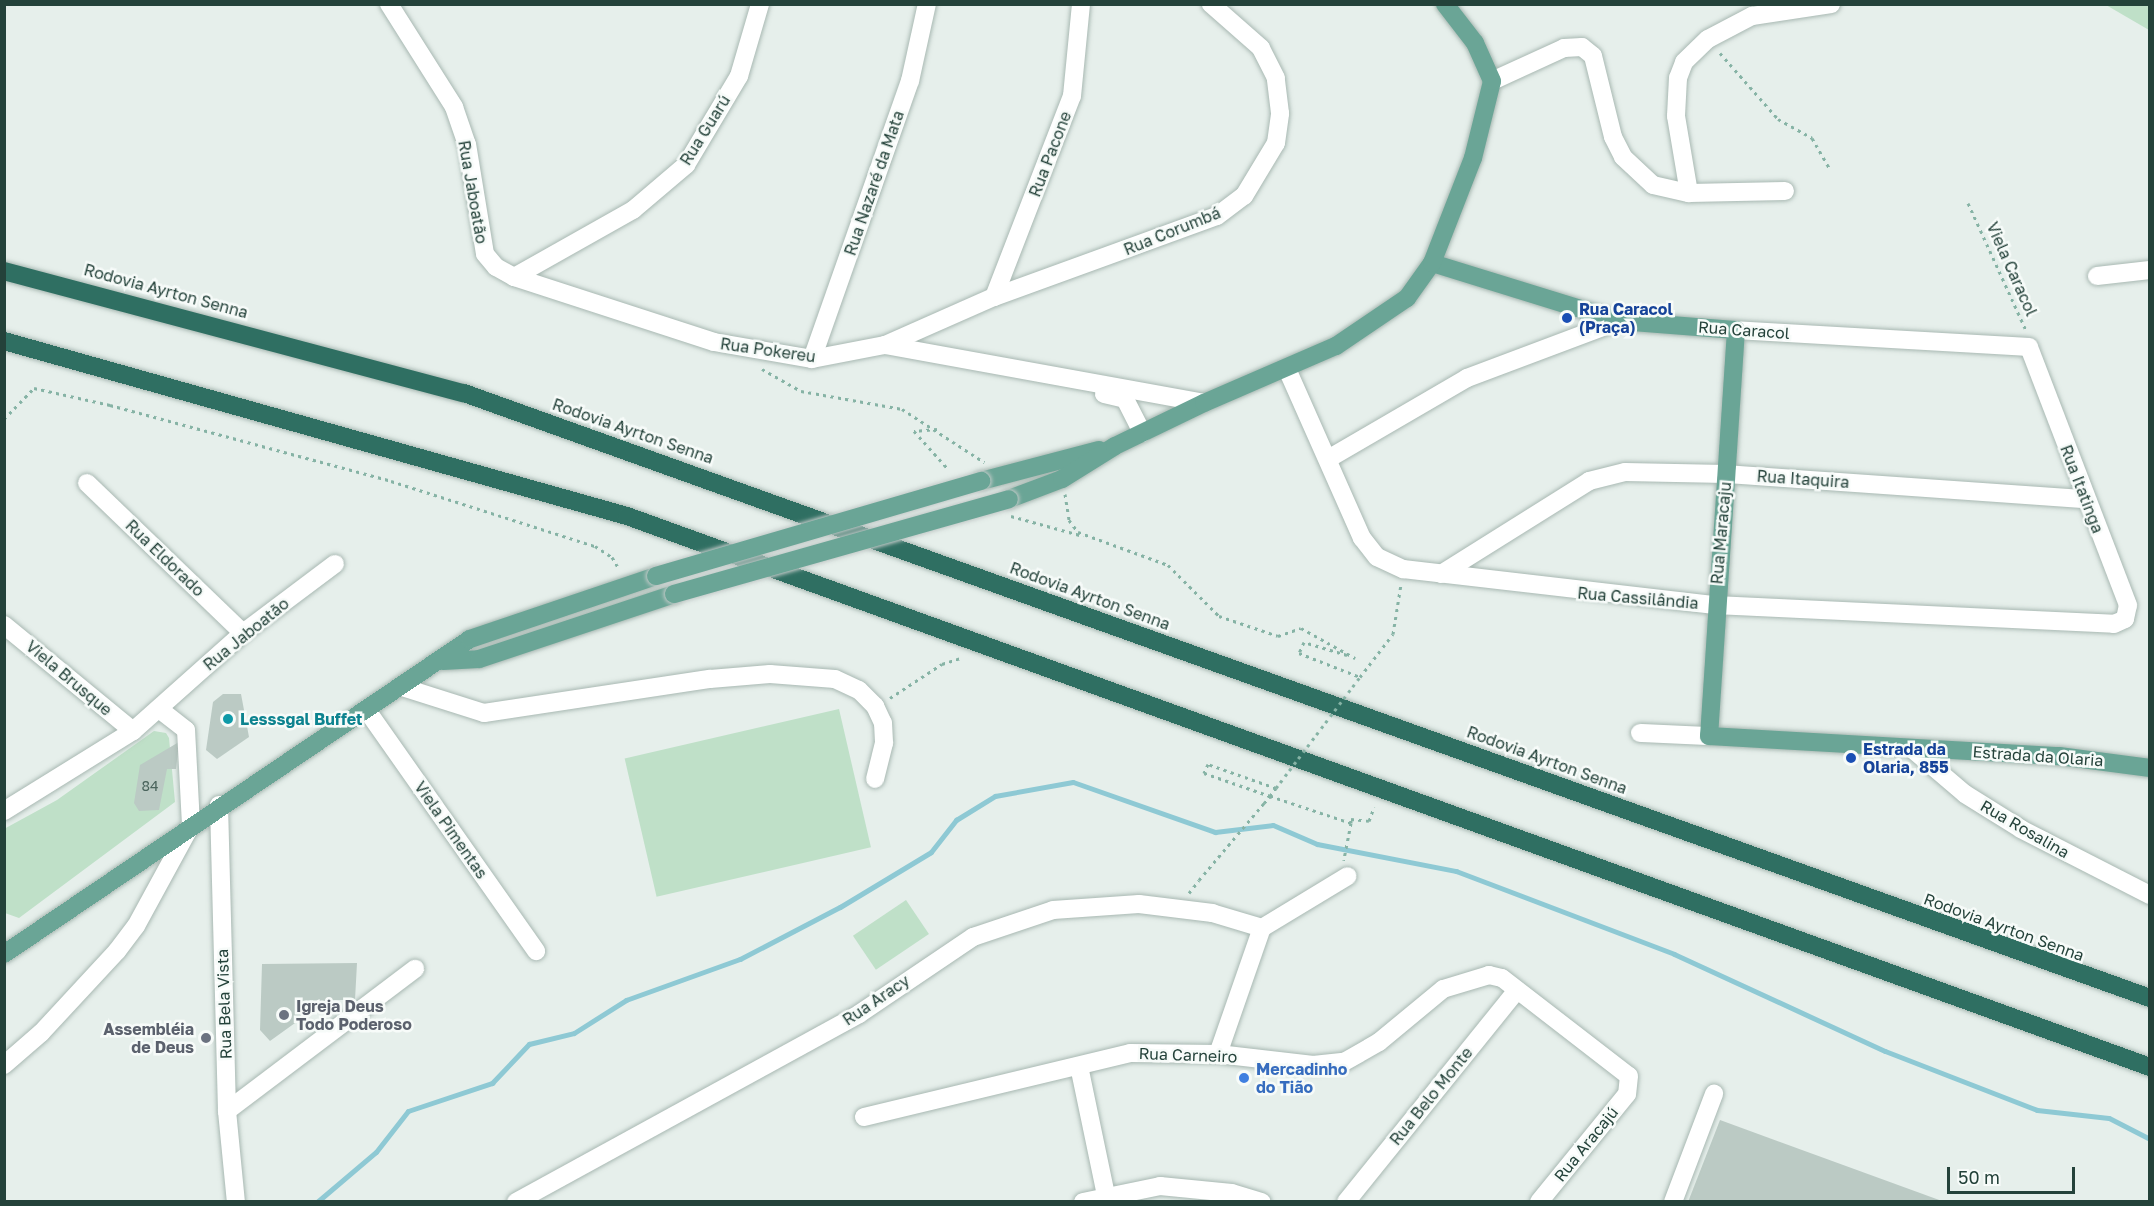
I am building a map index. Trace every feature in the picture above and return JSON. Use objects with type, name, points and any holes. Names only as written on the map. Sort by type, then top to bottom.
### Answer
[{"type":"highway","name":"Rodovia Ayrton Senna","points":[[4,271],[87,289],[487,401],[2150,998]]},
{"type":"highway","points":[[4,342],[627,516],[2150,1067]]},
{"type":"main road","points":[[443,661],[479,659],[674,594],[1008,507],[1062,479],[1115,446],[1204,403],[1287,369],[1376,323],[1407,298],[1432,263],[1473,159],[1492,81],[1475,43],[1446,4]]},
{"type":"main road","name":"Rua Caracol","points":[[1432,263],[1618,321],[1736,330]]},
{"type":"main road","name":"Rua Maracaju","points":[[1709,736],[1715,604],[1736,330]]},
{"type":"main road","points":[[4,954],[219,805],[443,661],[470,639],[628,584],[1003,474],[1115,446]]},
{"type":"main road","name":"Estrada da Olaria","points":[[1709,736],[2059,756],[2150,768]]},
{"type":"street","name":"Rua Jaboatão","points":[[389,4],[453,108],[467,144],[485,254],[496,267],[514,277]]},
{"type":"street","name":"Rua Guarú","points":[[514,277],[633,210],[686,165],[739,75],[760,4]]},
{"type":"street","name":"Rua Nazaré da Mata","points":[[812,359],[910,81],[927,4]]},
{"type":"street","name":"Rua Pacone","points":[[994,297],[1072,96],[1081,4]]},
{"type":"street","name":"Rua Corumbá","points":[[885,345],[994,297],[1216,216],[1244,196],[1264,170],[1276,143],[1280,113],[1276,78],[1261,48],[1230,16],[1211,4]]},
{"type":"street","points":[[1689,193],[1675,96],[1684,62],[1708,39],[1752,16],[1831,4]]},
{"type":"street","points":[[1492,81],[1564,48],[1588,50],[1623,157],[1653,185],[1689,193],[1785,191]]},
{"type":"street","points":[[2097,276],[2150,270]]},
{"type":"street","name":"Rua Pokereu","points":[[514,277],[714,342],[812,359],[885,345],[1063,378],[1082,378],[1204,403]]},
{"type":"street","points":[[1328,459],[1467,378],[1618,321]]},
{"type":"street","name":"Rua Caracol","points":[[1736,330],[2030,347]]},
{"type":"street","name":"Rua Itatinga","points":[[2030,347],[2084,499],[2128,605],[2125,619],[2114,624]]},
{"type":"street","name":"Rua Cassilândia","points":[[1287,369],[1370,550],[1383,561],[1403,569],[1715,604],[2114,624]]},
{"type":"street","name":"Rua Pokereu","points":[[1063,378],[1080,388],[1125,399],[1142,433]]},
{"type":"street","name":"Rua Itaquira","points":[[1441,574],[1606,474],[1726,474],[2084,499]]},
{"type":"street","name":"Rua Eldorado","points":[[87,483],[243,633]]},
{"type":"street","name":"Rua Jaboatão","points":[[4,811],[133,731],[243,633],[335,564]]},
{"type":"street","name":"Viela Brusque","points":[[4,625],[133,731]]},
{"type":"street","points":[[402,687],[470,711],[505,713],[649,686],[807,675],[859,690],[875,706],[883,723],[884,743],[875,779]]},
{"type":"street","points":[[4,1065],[41,1033],[117,951],[136,926],[191,825],[186,730],[159,709]]},
{"type":"street","name":"Viela Pimentas","points":[[366,709],[536,951]]},
{"type":"street","points":[[1640,733],[1709,736]]},
{"type":"street","name":"Rua Rosalina","points":[[1911,748],[1965,794],[2020,829],[2150,895]]},
{"type":"street","name":"Rua Bela Vista","points":[[219,805],[227,1111],[236,1202]]},
{"type":"street","points":[[1218,1054],[1262,928],[1346,869]]},
{"type":"street","name":"Rua Aracy","points":[[516,1202],[859,1014],[973,937],[1053,910],[1139,904],[1212,913],[1262,928]]},
{"type":"street","points":[[227,1111],[415,969]]},
{"type":"street","name":"Rua Carneiro","points":[[864,1117],[1130,1053],[1218,1054],[1313,1065],[1344,1062],[1379,1042],[1443,989],[1470,977],[1502,978],[1623,1067],[1631,1085]]},
{"type":"street","name":"Rua Belo Monte","points":[[1346,1202],[1517,990]]},
{"type":"street","points":[[1078,1066],[1106,1195]]},
{"type":"street","name":"Rua Aracajú","points":[[1539,1202],[1631,1085]]},
{"type":"street","points":[[1673,1202],[1714,1094]]},
{"type":"street","points":[[1083,1202],[1106,1195],[1160,1186],[1232,1192],[1262,1202]]},
{"type":"path","points":[[1708,39],[1778,119],[1812,138],[1829,167]]},
{"type":"path","name":"Viela Caracol","points":[[1968,202],[2023,319],[2030,347]]},
{"type":"path","points":[[753,364],[801,391],[902,409],[938,429],[1003,474]]},
{"type":"path","points":[[4,419],[34,388],[110,405],[391,481],[595,546],[612,556],[628,584]]},
{"type":"path","points":[[938,429],[914,431],[948,468]]},
{"type":"path","points":[[1062,479],[1069,519],[1091,538]]},
{"type":"path","points":[[1008,507],[1168,565],[1220,616],[1278,636],[1300,628],[1355,658],[1304,642],[1299,654],[1360,676]]},
{"type":"path","points":[[1198,880],[1270,796],[1394,634],[1403,569]]},
{"type":"path","points":[[875,706],[942,664],[961,658]]},
{"type":"path","points":[[1276,788],[1208,764],[1204,773],[1351,824]]},
{"type":"path","points":[[1346,869],[1352,819],[1369,821],[1374,807]]},
{"type":"green space","points":[[2106,5],[2149,5],[2149,30]]},
{"type":"green space","points":[[839,709],[871,847],[657,897],[625,758]]},
{"type":"green space","points":[[154,731],[166,733],[169,738],[175,802],[19,918],[5,913],[4,829],[57,800]]},
{"type":"green space","points":[[906,900],[929,934],[876,970],[853,936]]},
{"type":"building","name":"Lesssgal Buffet","points":[[223,694],[241,694],[249,737],[217,759],[206,750],[213,702]]},
{"type":"building","points":[[179,742],[176,769],[167,769],[159,810],[139,811],[134,803],[140,765]]},
{"type":"building","name":"Igreja Deus Todo Poderoso","points":[[357,963],[355,1000],[327,1000],[270,1041],[260,1030],[262,964]]},
{"type":"building","points":[[1720,1120],[1942,1201],[1942,1202],[1688,1202]]},
{"type":"waterway","points":[[317,1202],[376,1152],[408,1111],[492,1083],[529,1044],[574,1033],[626,1000],[740,959],[840,907],[931,852],[956,820],[995,796],[1073,782],[1215,832],[1273,825],[1317,844],[1456,871],[1674,954],[1885,1051],[2037,1110],[2109,1118],[2150,1139]]},
{"type":"place","name":"Rua Caracol (Praça)","points":[[1567,318]]},
{"type":"place","name":"Lesssgal Buffet","points":[[228,719]]},
{"type":"place","name":"Estrada da Olaria, 855","points":[[1851,758]]},
{"type":"place","name":"Igreja Deus Todo Poderoso","points":[[284,1015]]},
{"type":"place","name":"Assembléia de Deus","points":[[206,1038]]},
{"type":"place","name":"Mercadinho do Tião","points":[[1244,1078]]}]
